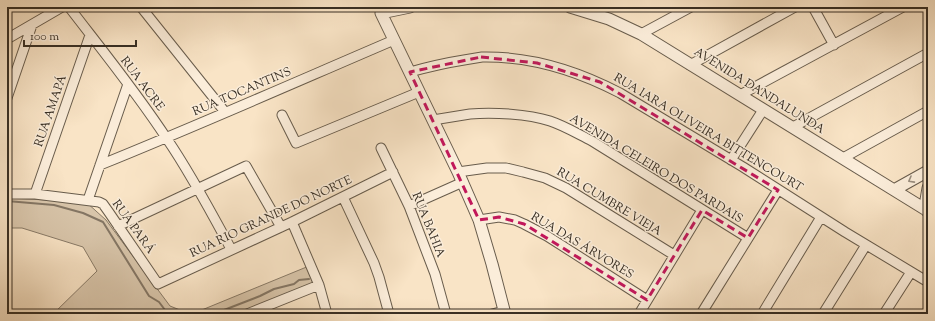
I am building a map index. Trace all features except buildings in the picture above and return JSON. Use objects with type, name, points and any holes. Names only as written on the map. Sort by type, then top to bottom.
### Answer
[{"type":"street","points":[[7,39],[62,7]]},
{"type":"street","name":"RUA ACRE","points":[[68,7],[128,84],[167,138],[198,188],[231,249]]},
{"type":"street","points":[[141,7],[225,112]]},
{"type":"street","points":[[410,7],[379,10],[463,182],[479,220],[492,262],[505,313],[492,314]]},
{"type":"street","points":[[642,34],[691,7]]},
{"type":"street","points":[[690,64],[796,7]]},
{"type":"street","points":[[813,7],[834,45]]},
{"type":"street","points":[[740,95],[902,7]]},
{"type":"street","name":"AVENIDA DANDALUNDA","points":[[575,8],[609,19],[642,34],[928,211]]},
{"type":"street","points":[[7,98],[32,25]]},
{"type":"street","name":"RUA AMAPÁ","points":[[35,194],[90,35]]},
{"type":"street","name":"RUA TOCANTINS","points":[[100,165],[167,138],[394,40]]},
{"type":"street","points":[[793,127],[928,53]]},
{"type":"street","name":"RUA IARA OLIVEIRA BITTENCOURT","points":[[410,72],[442,63],[481,57],[515,59],[557,67],[600,82],[731,160],[928,282]]},
{"type":"street","points":[[88,200],[128,84]]},
{"type":"street","points":[[282,115],[296,143],[419,92]]},
{"type":"street","points":[[731,160],[763,110]]},
{"type":"street","points":[[843,158],[928,111]]},
{"type":"street","name":"AVENIDA CELEIRO DOS PARDAIS","points":[[433,120],[472,114],[494,114],[531,116],[567,127],[748,238]]},
{"type":"street","name":"RUA BAHIA","points":[[381,148],[409,206],[435,274],[446,314]]},
{"type":"street","points":[[118,226],[246,166],[281,227]]},
{"type":"street","name":"RUA CUMBRE VIEJA","points":[[458,172],[487,168],[506,168],[545,178],[566,188],[674,255]]},
{"type":"street","points":[[894,190],[928,171]]},
{"type":"street","name":"RUA RIO GRANDE DO NORTE","points":[[158,284],[292,222],[393,172]]},
{"type":"street","points":[[409,206],[463,182]]},
{"type":"street","points":[[928,188],[926,200],[928,211]]},
{"type":"street","points":[[701,314],[778,190]]},
{"type":"street","name":"RUA PARÁ","points":[[7,194],[35,194],[88,200],[103,204],[158,284]]},
{"type":"street","points":[[343,197],[374,263],[389,314]]},
{"type":"street","points":[[639,314],[702,210]]},
{"type":"street","name":"RUA DAS ÁRVORES","points":[[479,220],[499,217],[515,220],[524,224],[547,236],[647,300]]},
{"type":"street","points":[[762,314],[821,217]]},
{"type":"street","points":[[292,222],[319,285],[327,314]]},
{"type":"street","points":[[823,314],[866,245]]},
{"type":"street","points":[[884,314],[911,272]]},
{"type":"street","points":[[247,314],[319,285]]},
{"type":"highlighted area","points":[[481,57],[537,63],[600,82],[778,190],[748,238],[702,210],[647,300],[524,224],[499,217],[479,220],[410,72]]},
{"type":"shaded area","points":[[7,198],[86,202],[106,220],[170,306],[190,314],[53,314],[97,271],[83,247],[22,228],[7,228]]},
{"type":"shaded area","points":[[309,266],[316,283],[237,314],[192,314]]},
{"type":"waterway","points":[[7,201],[54,205],[83,213],[103,222],[149,296],[159,302],[168,314]]},
{"type":"waterway","points":[[206,314],[224,310],[274,289],[294,284],[299,280],[309,279]]}]
